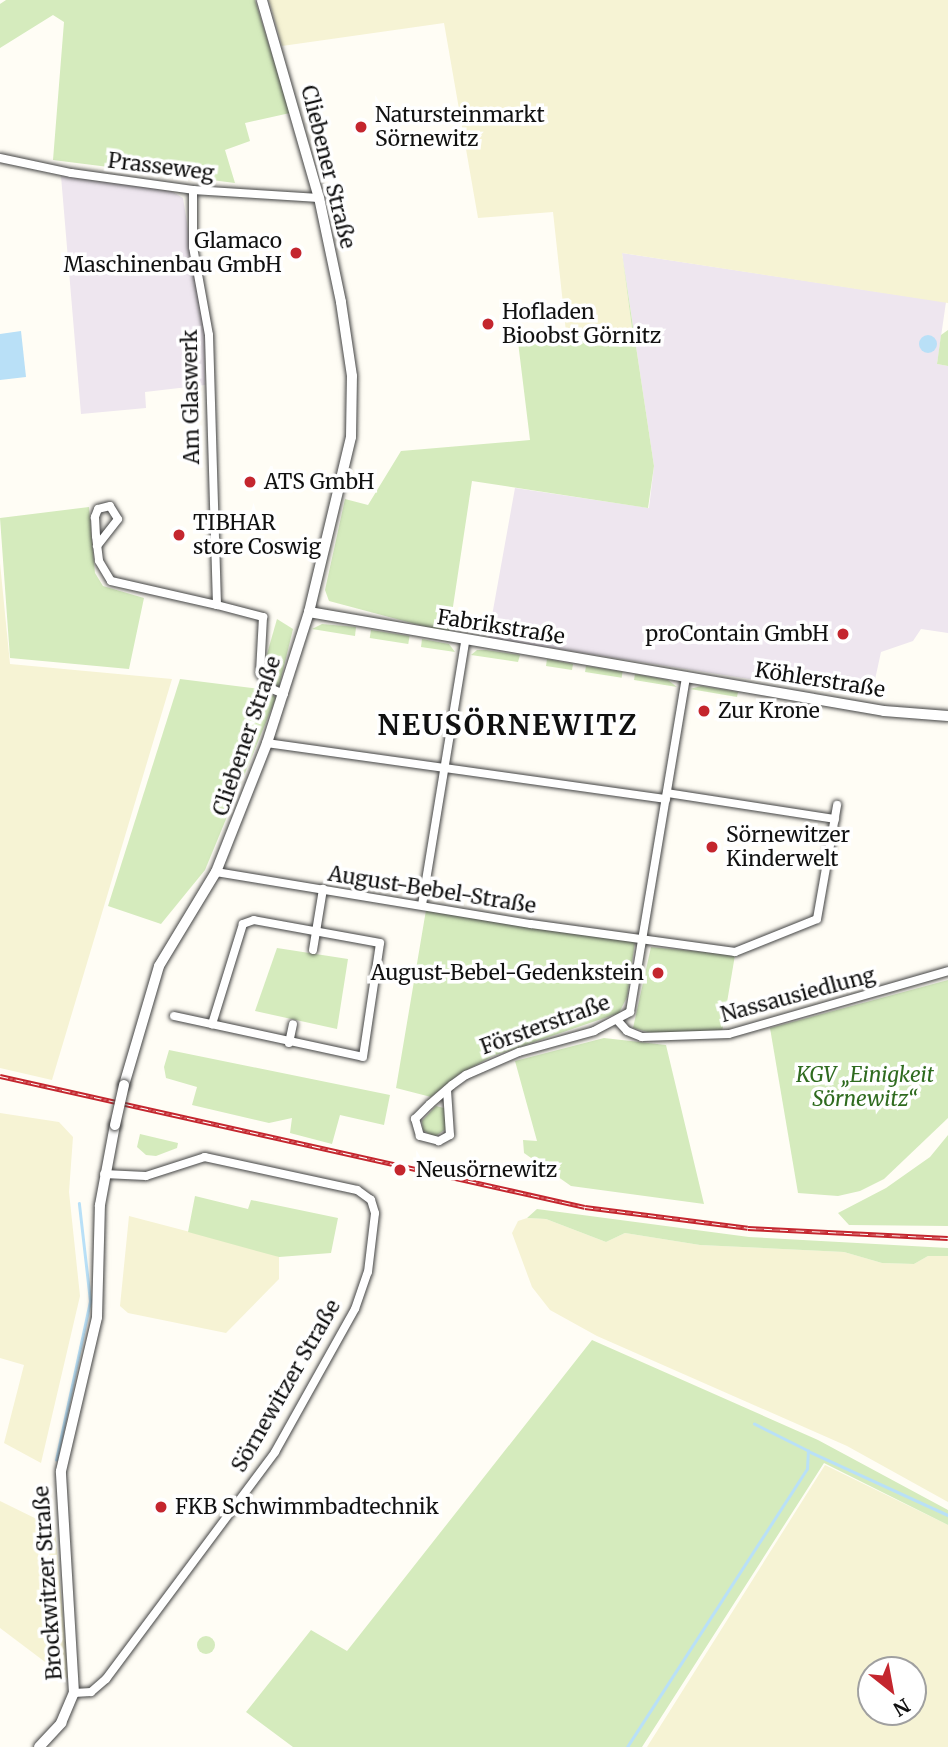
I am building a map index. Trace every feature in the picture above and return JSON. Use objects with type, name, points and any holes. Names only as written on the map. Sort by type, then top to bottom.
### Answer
[{"type":"street","name":"Cliebener Straße","points":[[61,1471],[97,1317],[104,1174],[124,1085],[159,966],[216,872],[267,743],[309,612],[349,450],[353,414],[348,347],[319,198],[262,0]]},
{"type":"street","name":"Prasseweg","points":[[0,158],[71,173],[193,190],[319,198]]},
{"type":"street","name":"Am Glaswerk","points":[[193,190],[193,247],[209,335],[217,606]]},
{"type":"street","points":[[97,545],[118,519],[110,506],[96,511],[97,545],[102,571],[118,585],[263,617],[260,673],[265,682],[284,694]]},
{"type":"street","name":"Fabrikstraße","points":[[309,612],[465,642],[686,678]]},
{"type":"street","points":[[422,905],[465,642]]},
{"type":"street","name":"Köhlerstraße","points":[[686,678],[898,713],[948,716]]},
{"type":"street","name":"Försterstraße","points":[[447,1090],[450,1135],[439,1141],[420,1136],[415,1119],[447,1090],[481,1066],[618,1021],[634,1000],[686,678]]},
{"type":"street","points":[[267,743],[835,819]]},
{"type":"street","points":[[643,940],[735,952],[817,919],[837,805]]},
{"type":"street","name":"August-Bebel-Straße","points":[[216,872],[643,940]]},
{"type":"street","points":[[313,950],[323,889]]},
{"type":"street","points":[[174,1016],[363,1057],[380,943],[254,920],[243,924],[212,1024]]},
{"type":"street","name":"Nassausiedlung","points":[[618,1021],[627,1031],[642,1037],[729,1034],[948,971]]},
{"type":"street","points":[[289,1043],[293,1024]]},
{"type":"street","name":"Sörnewitzer Straße","points":[[74,1693],[91,1692],[106,1679],[275,1452],[355,1308],[368,1272],[375,1213],[371,1200],[357,1190],[205,1157],[146,1176],[104,1174]]},
{"type":"street","name":"Brockwitzer Straße","points":[[61,1471],[74,1693]]},
{"type":"street","points":[[39,1747],[61,1723],[74,1693]]},
{"type":"shaded area","points":[[269,0],[948,0],[948,303],[622,253],[632,329],[566,332],[553,212],[478,218],[444,23],[282,46]]},
{"type":"shaded area","points":[[61,176],[171,191],[183,198],[205,335],[205,385],[145,392],[146,408],[81,414]]},
{"type":"shaded area","points":[[622,253],[946,302],[937,364],[948,366],[948,633],[921,629],[913,641],[881,652],[871,698],[488,638],[515,488],[649,508],[654,466]]},
{"type":"shaded area","points":[[0,563],[10,664],[172,679],[52,1080],[0,1068]]},
{"type":"shaded area","points":[[0,1113],[59,1122],[73,1137],[69,1192],[80,1296],[41,1463],[4,1443],[24,1365],[0,1358]]},
{"type":"shaded area","points":[[129,1216],[270,1253],[279,1257],[279,1279],[226,1333],[128,1313],[120,1306]]},
{"type":"shaded area","points":[[527,1218],[546,1219],[606,1242],[625,1233],[700,1245],[844,1252],[882,1263],[914,1264],[928,1256],[948,1256],[948,1502],[847,1446],[597,1336],[550,1310],[532,1287],[512,1233],[518,1221]]},
{"type":"shaded area","points":[[825,1465],[948,1525],[948,1747],[647,1747]]},
{"type":"shaded area","points":[[0,1501],[55,1528],[69,1680],[0,1628]]},
{"type":"green space","points":[[6,0],[255,0],[290,113],[245,123],[250,141],[225,150],[235,183],[53,160],[64,22],[53,15],[0,48],[0,4]]},
{"type":"green space","points":[[622,253],[654,466],[648,508],[472,481],[449,633],[329,601],[325,590],[345,499],[368,505],[401,451],[530,440],[518,342],[566,332],[632,329]]},
{"type":"green space","points":[[948,330],[948,366],[937,364],[941,335]]},
{"type":"green space","points":[[89,507],[95,573],[103,586],[144,598],[129,669],[10,658],[0,518]]},
{"type":"green space","points":[[277,619],[293,629],[279,687],[265,677],[263,668]]},
{"type":"green space","points":[[322,624],[356,627],[355,636],[312,629]]},
{"type":"green space","points":[[371,630],[410,636],[408,644],[370,638]]},
{"type":"green space","points":[[422,639],[449,644],[455,652],[421,647]]},
{"type":"green space","points":[[477,650],[520,655],[518,662],[471,655]]},
{"type":"green space","points":[[547,659],[573,664],[572,670],[546,666]]},
{"type":"green space","points":[[586,666],[623,672],[622,678],[585,672]]},
{"type":"green space","points":[[635,674],[668,680],[677,687],[634,680]]},
{"type":"green space","points":[[180,679],[268,690],[276,698],[205,870],[161,924],[108,906]]},
{"type":"green space","points":[[701,686],[738,692],[737,697],[690,689]]},
{"type":"green space","points":[[426,910],[635,942],[627,997],[619,1013],[493,1056],[459,1074],[431,1097],[396,1088]]},
{"type":"green space","points":[[651,947],[735,955],[722,1032],[659,1035],[633,1028]]},
{"type":"green space","points":[[277,948],[348,959],[337,1029],[255,1011]]},
{"type":"green space","name":"KGV „Einigkeit Sörnewitz“","points":[[948,980],[948,1118],[884,1179],[860,1191],[838,1196],[798,1193],[770,1028]]},
{"type":"green space","points":[[604,1038],[666,1045],[704,1204],[571,1186],[524,1153],[523,1140],[537,1141],[515,1061]]},
{"type":"green space","points":[[169,1050],[390,1095],[384,1125],[340,1115],[332,1144],[290,1133],[292,1118],[269,1123],[192,1105],[197,1087],[166,1078],[164,1067]]},
{"type":"green space","points":[[436,1106],[444,1108],[446,1129],[434,1137],[423,1130],[422,1121]]},
{"type":"green space","points":[[140,1134],[178,1143],[177,1148],[156,1156],[146,1155],[137,1147]]},
{"type":"green space","points":[[948,1135],[948,1226],[849,1225],[838,1213],[886,1188],[930,1157]]},
{"type":"green space","points":[[195,1196],[248,1209],[251,1200],[338,1218],[331,1253],[279,1257],[188,1232]]},
{"type":"green space","points":[[537,1209],[749,1237],[948,1248],[948,1256],[928,1256],[914,1264],[882,1263],[844,1252],[700,1245],[625,1233],[606,1242],[546,1219],[527,1218]]},
{"type":"green space","points":[[592,1340],[818,1440],[948,1510],[948,1525],[824,1463],[642,1747],[293,1747],[246,1712],[311,1630],[347,1651]]},
{"type":"green space","points":[[202,1636],[210,1636],[215,1645],[213,1652],[202,1654],[197,1649],[197,1641]]},
{"type":"water","points":[[21,331],[26,377],[0,380],[0,334]]},
{"type":"water","points":[[928,335],[934,338],[937,344],[934,350],[928,353],[922,350],[919,344],[922,338]]},
{"type":"waterway","points":[[56,1460],[90,1301],[79,1204]]},
{"type":"waterway","points":[[627,1747],[807,1469],[808,1451],[754,1424]]},
{"type":"waterway","points":[[808,1451],[948,1515]]},
{"type":"railway","points":[[0,1076],[585,1207],[748,1228],[948,1238]]},
{"type":"place","name":"Natursteinmarkt Sörnewitz","points":[[361,127]]},
{"type":"place","name":"Glamaco Maschinenbau GmbH","points":[[296,253]]},
{"type":"place","name":"Hofladen Bioobst Görnitz","points":[[488,324]]},
{"type":"place","name":"ATS GmbH","points":[[250,482]]},
{"type":"place","name":"TIBHAR store Coswig","points":[[179,535]]},
{"type":"place","name":"proContain GmbH","points":[[843,634]]},
{"type":"place","name":"Zur Krone","points":[[704,711]]},
{"type":"place","name":"Sörnewitzer Kinderwelt","points":[[712,847]]},
{"type":"place","name":"August-Bebel-Gedenkstein","points":[[658,973]]},
{"type":"place","name":"Neusörnewitz","points":[[400,1170]]},
{"type":"place","name":"FKB Schwimmbadtechnik","points":[[161,1507]]},
{"type":"district","name":"NEUSÖRNEWITZ","points":[[508,725]]}]
